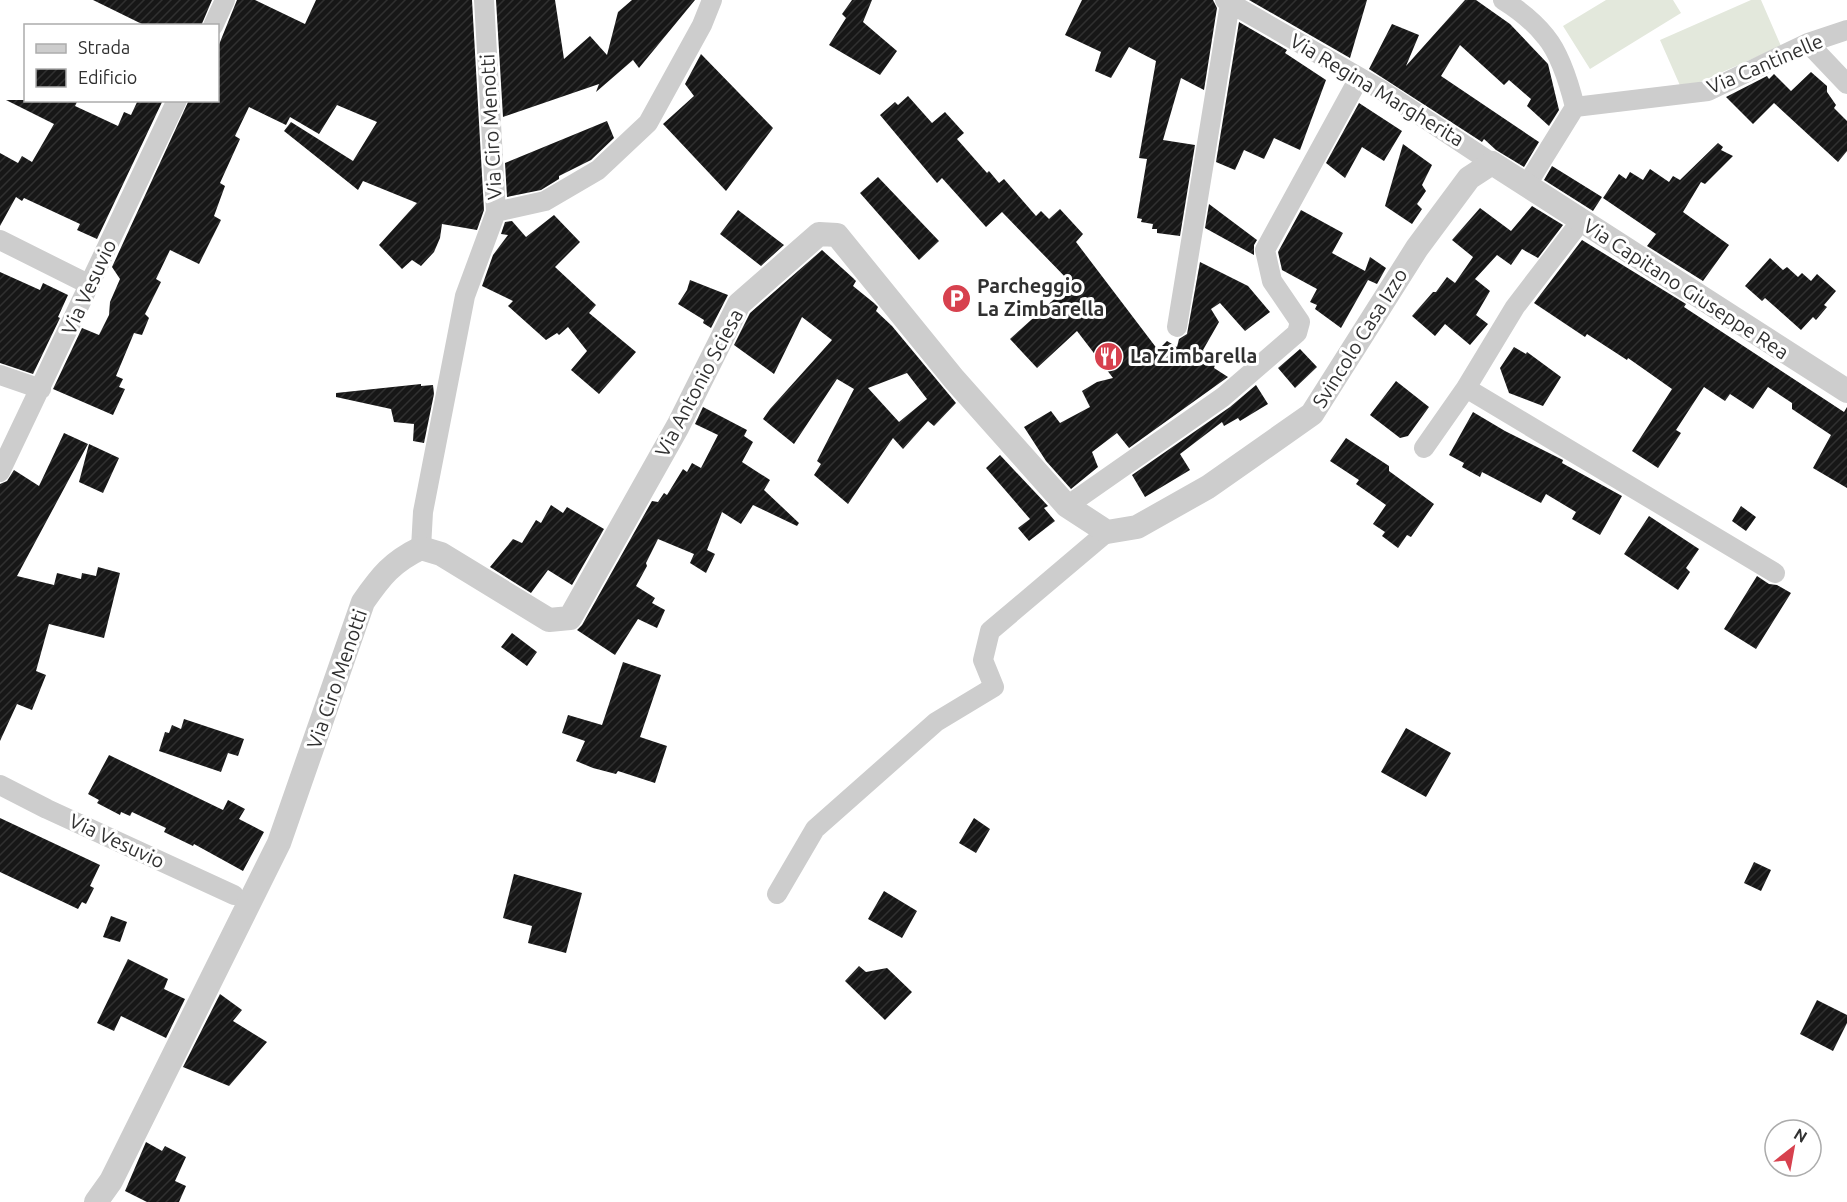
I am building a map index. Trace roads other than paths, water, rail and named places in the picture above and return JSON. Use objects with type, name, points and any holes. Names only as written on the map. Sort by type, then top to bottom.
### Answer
[{"type":"street","points":[[214,24],[225,0]]},
{"type":"street","name":"Via Ciro Menotti","points":[[96,1202],[111,1181],[279,843],[363,602],[384,573],[402,557],[422,548],[423,512],[465,296],[496,212],[484,0]]},
{"type":"street","points":[[496,212],[544,201],[598,170],[648,123],[702,26],[712,0]]},
{"type":"street","points":[[1503,0],[1519,11],[1547,38],[1569,83],[1575,107],[1526,186]]},
{"type":"street","points":[[1177,327],[1227,1]]},
{"type":"street","name":"Via Regina Margherita","points":[[1227,1],[1469,146],[1526,186]]},
{"type":"street","name":"Via Cantinelle","points":[[1575,107],[1708,91],[1808,43],[1847,30]]},
{"type":"street","points":[[1808,43],[1847,84]]},
{"type":"street","points":[[1067,506],[1223,397],[1298,333],[1300,322],[1272,280],[1265,250],[1359,78]]},
{"type":"street","name":"Via Vesuvio","points":[[0,472],[176,102]]},
{"type":"street","name":"Svincolo Casa Izzo","points":[[1107,532],[1137,527],[1197,493],[1312,414],[1417,248],[1469,177],[1492,163]]},
{"type":"street","name":"Via Capitano Giuseppe Rea","points":[[1526,186],[1847,391]]},
{"type":"street","points":[[1424,448],[1466,388],[1515,307],[1581,221]]},
{"type":"street","name":"Via Antonio Sciesa","points":[[422,548],[441,554],[549,620],[570,618],[678,426],[739,304],[819,234],[837,235],[954,379],[1067,506],[1107,532]]},
{"type":"street","points":[[0,240],[90,285]]},
{"type":"street","points":[[0,375],[41,389]]},
{"type":"street","points":[[1466,388],[1775,573]]},
{"type":"street","points":[[777,894],[815,828],[936,722],[994,687],[983,660],[990,631],[1107,532]]},
{"type":"street","name":"Via Vesuvio","points":[[0,785],[234,895]]},
{"type":"place","name":"Parcheggio La Zimbarella","points":[[956,298]]},
{"type":"place","name":"La Zimbarella","points":[[1109,356]]}]
